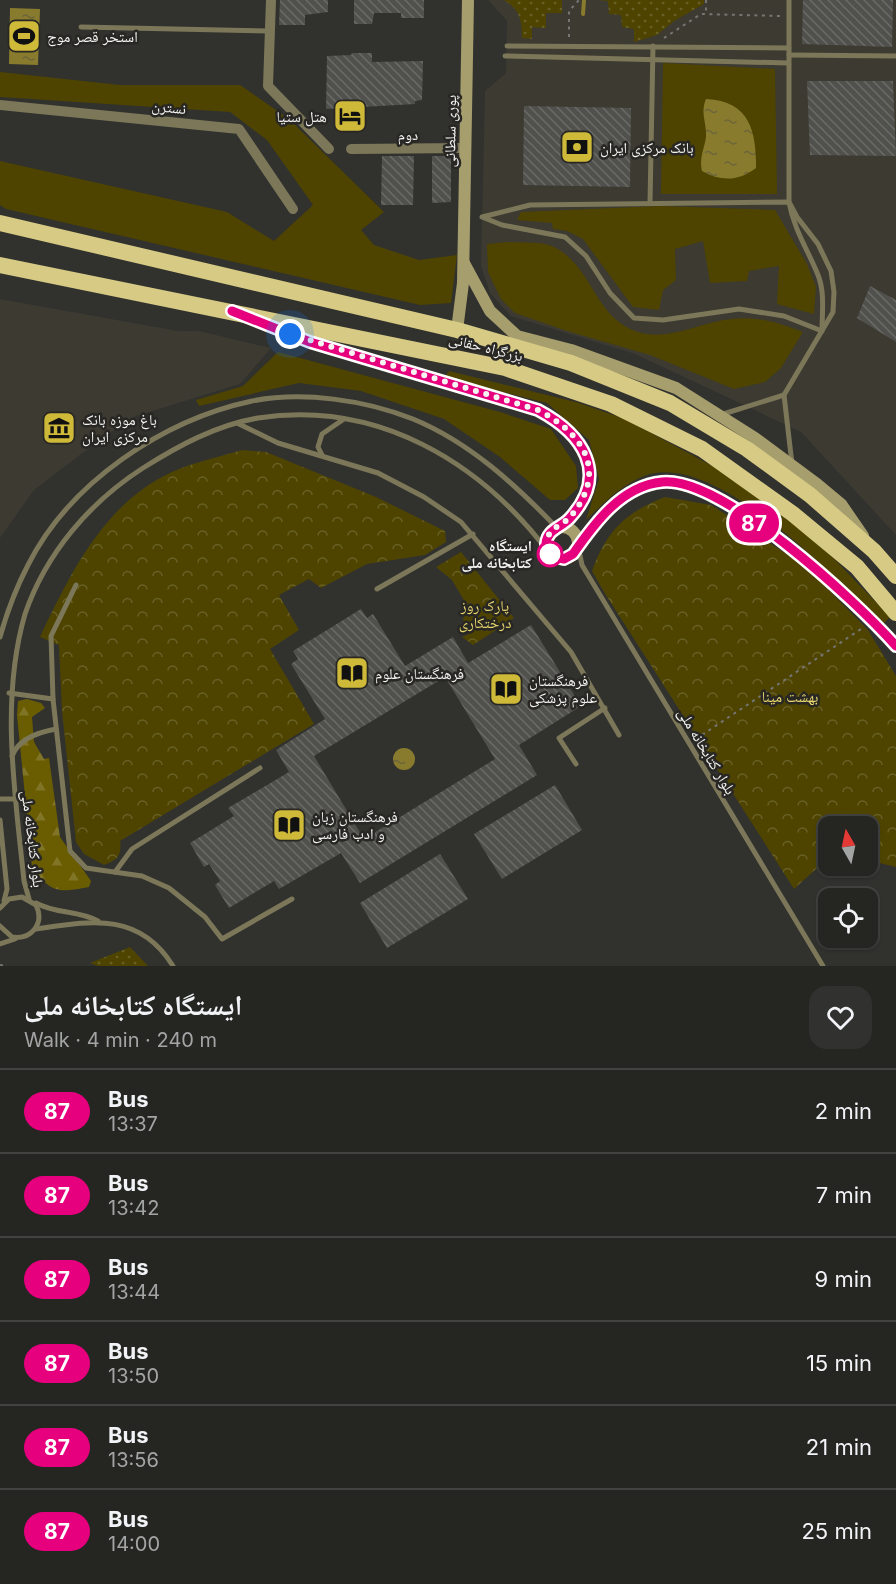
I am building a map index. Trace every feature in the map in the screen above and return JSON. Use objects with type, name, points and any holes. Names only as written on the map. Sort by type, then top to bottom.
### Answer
[{"type":"highway","name":"بزرگراه حقانی","points":[[0,223],[457,330],[571,363],[670,403],[747,449],[810,495],[874,551],[896,576]]},
{"type":"highway","name":"بزرگراه حقانی","points":[[0,265],[505,368],[611,404],[702,449],[793,514],[857,567],[896,613]]},
{"type":"main road","name":"پوری سلطانی","points":[[457,330],[464,263],[468,0]]},
{"type":"main road","points":[[464,263],[490,311],[517,336],[571,350],[676,388],[792,465],[841,504],[874,551]]},
{"type":"main road","points":[[232,311],[310,342],[538,410],[551,417],[579,442],[589,464],[590,485],[581,505],[547,539],[550,554],[559,558],[569,557],[612,506],[626,495],[661,482],[689,484],[711,495],[800,555],[873,620],[896,646]]},
{"type":"main road","points":[[557,528],[572,531],[578,545]]},
{"type":"street","points":[[271,0],[268,86],[329,149]]},
{"type":"street","name":"نسترن","points":[[0,105],[239,129],[293,209]]},
{"type":"street","name":"دوم","points":[[351,149],[465,148]]},
{"type":"lane","points":[[789,0],[789,202],[793,224],[818,275],[822,291],[822,331]]},
{"type":"lane","points":[[81,27],[270,31]]},
{"type":"lane","points":[[507,46],[653,46],[896,56]]},
{"type":"lane","points":[[615,46],[616,59]]},
{"type":"lane","points":[[651,203],[653,46]]},
{"type":"lane","points":[[505,56],[789,63]]},
{"type":"lane","points":[[789,202],[530,205],[482,217],[502,225],[565,237],[586,256],[610,293],[634,318],[663,320],[739,309],[784,316],[822,331]]},
{"type":"lane","points":[[789,202],[796,217],[818,244],[831,271],[834,292],[832,312],[784,395],[792,465]]},
{"type":"lane","points":[[719,415],[784,395]]},
{"type":"lane","points":[[0,637],[9,605],[28,563],[53,525],[83,492],[121,461],[159,437],[204,415],[254,401],[304,398],[357,402],[413,420],[456,442],[496,469],[557,528]]},
{"type":"lane","name":"بلوار کتابخانه ملی","points":[[36,929],[39,911],[30,900],[24,881],[11,757],[9,693],[15,647],[26,611],[44,572],[67,536],[96,504],[132,475],[167,453],[210,432],[257,418],[303,416],[344,419],[407,436],[447,457],[485,483],[524,519],[550,554]]},
{"type":"lane","points":[[322,455],[318,447],[322,434],[344,419]]},
{"type":"lane","points":[[238,424],[278,443],[378,473],[424,497],[453,516],[473,534],[571,652],[619,735]]},
{"type":"lane","points":[[376,589],[473,534]]},
{"type":"lane","name":"بلوار کتابخانه ملی","points":[[578,545],[582,565],[822,966]]},
{"type":"lane","points":[[76,585],[51,636],[53,699],[70,851],[86,868],[142,876],[169,888],[205,917],[222,939],[292,899]]},
{"type":"lane","points":[[9,693],[53,699]]},
{"type":"lane","points":[[576,764],[559,738],[604,708]]},
{"type":"lane","points":[[11,757],[15,749],[37,732],[56,729]]},
{"type":"lane","points":[[115,872],[132,849],[260,768]]},
{"type":"lane","points":[[0,800],[16,799]]},
{"type":"lane","name":"بلوار کتابخانه ملی","points":[[0,820],[7,890],[2,906]]},
{"type":"lane","points":[[2,906],[15,897],[30,900],[45,909],[89,916],[98,921],[128,928],[154,943],[173,966]]},
{"type":"lane","points":[[0,944],[31,934],[36,929],[98,921]]},
{"type":"lane","points":[[0,926],[6,933],[18,938]]},
{"type":"path","points":[[569,46],[569,11],[579,0]]},
{"type":"path","points":[[706,0],[706,14]]},
{"type":"path","points":[[653,46],[701,14],[789,17]]},
{"type":"path","points":[[688,744],[873,620]]},
{"type":"path","points":[[0,965],[4,966]]},
{"type":"shaded area","points":[[488,0],[896,0],[896,535],[801,432],[635,354],[511,316],[490,293],[481,266],[485,91],[506,73],[507,21]]},
{"type":"shaded area","name":"باغ موزه بانک مرکزی ایران","points":[[0,299],[178,331],[199,331],[271,348],[240,384],[136,416],[101,439],[34,490],[0,538]]},
{"type":"green space","points":[[504,0],[562,0],[562,13],[546,13],[546,28],[532,27],[532,39],[522,38],[519,16],[514,8]]},
{"type":"green space","points":[[599,0],[704,0],[704,4],[674,21],[657,35],[634,42],[634,29],[622,27],[621,15],[609,14],[608,1]]},
{"type":"green space","points":[[663,63],[775,69],[777,194],[661,194]]},
{"type":"green space","points":[[0,72],[120,85],[240,85],[289,119],[384,212],[361,230],[374,245],[419,260],[457,255],[451,303],[420,305],[6,209],[0,205],[0,161],[227,212],[274,241],[313,205],[267,140],[230,112],[0,97]]},
{"type":"green space","points":[[660,206],[775,210],[807,264],[816,287],[814,314],[777,304],[779,266],[749,271],[747,281],[710,283],[703,241],[675,249],[676,280],[663,290],[659,310],[633,307],[583,239],[567,231],[553,229],[552,223],[517,220],[521,212]]},
{"type":"green space","points":[[508,242],[544,244],[554,247],[567,256],[577,266],[612,315],[623,325],[638,332],[674,333],[720,321],[751,318],[803,332],[781,368],[765,382],[734,389],[650,355],[515,313],[501,299],[488,272],[487,244]]},
{"type":"green space","points":[[278,352],[500,412],[551,429],[576,466],[578,488],[565,500],[550,500],[500,457],[444,419],[361,391],[299,383],[199,406],[196,400],[243,386]]},
{"type":"green space","points":[[449,371],[576,402],[625,419],[718,469],[820,544],[890,617],[882,625],[836,579],[772,523],[738,499],[704,481],[672,473],[644,476],[620,490],[586,520],[599,479],[589,440],[547,403],[444,377]]},
{"type":"green space","points":[[242,450],[266,452],[376,497],[445,531],[446,542],[425,555],[367,564],[321,588],[309,579],[279,595],[299,630],[270,649],[314,724],[120,841],[118,857],[104,865],[84,854],[76,842],[62,711],[59,645],[40,637],[77,565],[108,521],[127,502],[148,485],[172,472]]},
{"type":"green space","name":"بهشت مينا","points":[[665,497],[711,505],[804,565],[868,630],[896,676],[896,867],[878,863],[878,816],[818,816],[818,867],[794,889],[592,571],[611,534],[628,517]]},
{"type":"green space","name":"پارک روز درختکاری","points":[[461,552],[514,618],[473,645],[462,637],[469,634],[463,619],[468,607],[452,580],[436,567]]},
{"type":"green space","points":[[27,699],[41,703],[45,708],[32,717],[34,742],[44,759],[49,758],[60,837],[91,881],[89,887],[70,890],[56,889],[45,882],[32,867],[17,715],[18,701]]},
{"type":"green space","points":[[130,947],[148,966],[98,966],[90,963]]},
{"type":"water","name":"استخر قصر موج","points":[[10,8],[40,9],[38,65],[9,64]]},
{"type":"water","points":[[706,99],[732,105],[748,120],[756,154],[756,168],[743,176],[723,178],[702,171],[701,158],[706,137],[704,109]]},
{"type":"water","points":[[400,748],[408,748],[415,755],[415,763],[408,770],[400,770],[393,763],[393,755]]},
{"type":"building","points":[[280,0],[328,0],[328,12],[305,15],[305,25],[279,25]]},
{"type":"building","points":[[354,0],[424,0],[424,18],[401,18],[401,13],[374,13],[372,24],[354,24]]},
{"type":"building","points":[[803,0],[893,0],[892,47],[802,44]]},
{"type":"building","points":[[352,53],[372,53],[372,62],[423,61],[422,100],[415,101],[415,104],[326,109],[327,56],[351,55]]},
{"type":"building","points":[[807,81],[893,81],[896,156],[810,155]]},
{"type":"building","name":"بانک مرکزی ایران","points":[[524,106],[631,108],[630,187],[523,185]]},
{"type":"building","points":[[382,156],[414,156],[413,205],[381,205]]},
{"type":"building","points":[[432,156],[447,156],[451,159],[451,202],[432,203]]},
{"type":"building","points":[[870,286],[896,300],[896,342],[857,318]]},
{"type":"building","points":[[361,609],[367,618],[373,614],[405,666],[453,637],[468,663],[531,625],[581,706],[519,745],[537,775],[360,883],[341,853],[279,889],[274,881],[229,908],[215,885],[220,881],[209,864],[204,867],[190,843],[234,816],[228,808],[289,772],[276,750],[325,719],[291,664],[298,659],[293,651]],"holes":[[[445,677],[495,759],[364,839],[314,756]]]},
{"type":"building","points":[[555,785],[582,830],[502,879],[474,834]]},
{"type":"building","points":[[440,854],[468,899],[387,948],[360,903]]},
{"type":"waterway","points":[[583,14],[584,0]]},
{"type":"bus line","name":"87","points":[[232,311],[310,342],[538,410],[563,425],[579,442],[589,464],[590,485],[581,505],[568,520],[549,534],[546,544],[550,554],[554,557],[564,559],[573,554],[612,506],[626,495],[642,487],[661,482],[689,484],[732,508],[800,555],[836,584],[896,646]]},
{"type":"place","name":"استخر قصر موج","points":[[24,36]]},
{"type":"place","name":"هتل ستیا","points":[[350,116]]},
{"type":"place","name":"بانک مرکزی ایران","points":[[577,147]]},
{"type":"place","name":"باغ موزه بانک مرکزی ایران","points":[[59,428]]},
{"type":"place","name":"ایستگاه کتابخانه ملی","points":[[550,554]]},
{"type":"place","name":"فرهنگستان علوم","points":[[352,673]]},
{"type":"place","name":"فرهنگستان علوم پزشکی","points":[[506,689]]},
{"type":"place","name":"فرهنگستان زبان و ادب فارسی","points":[[289,825]]},
{"type":"route","points":[[290,334],[538,410],[563,425],[579,442],[589,464],[590,485],[581,505],[568,520],[549,534],[546,544],[550,554]]}]
